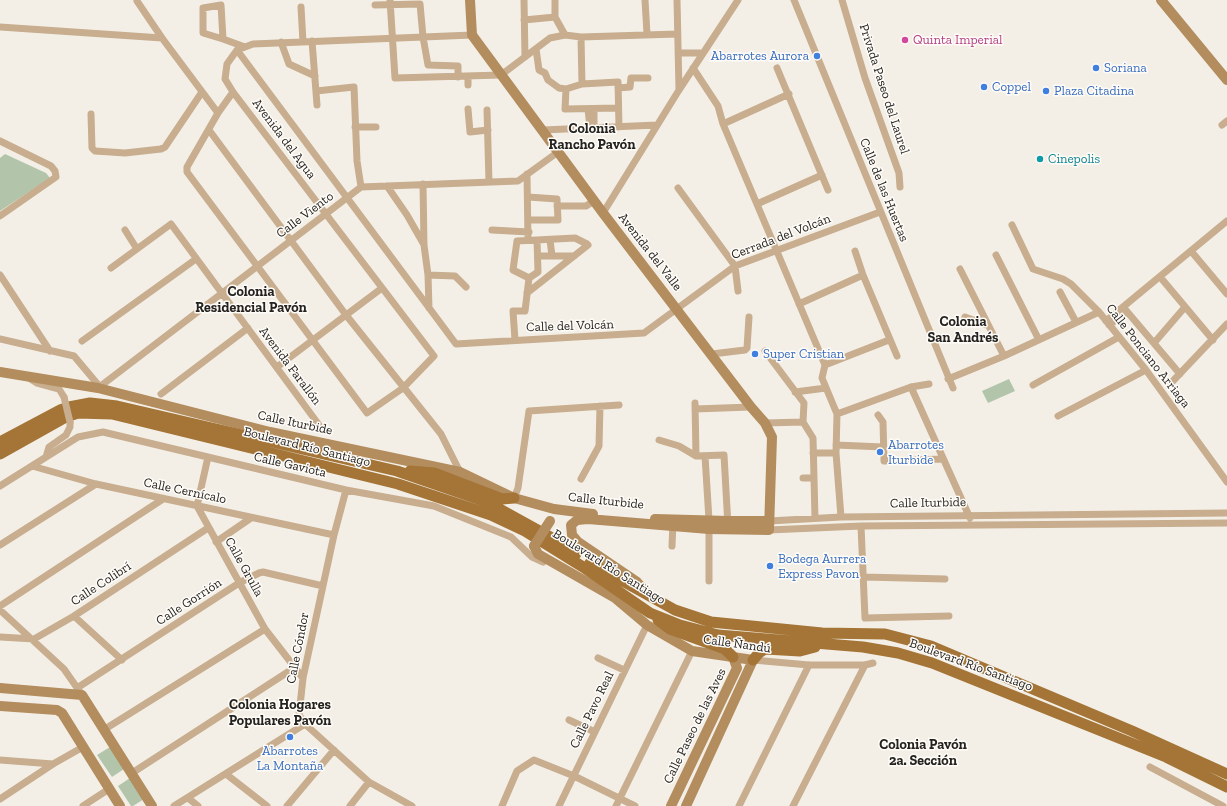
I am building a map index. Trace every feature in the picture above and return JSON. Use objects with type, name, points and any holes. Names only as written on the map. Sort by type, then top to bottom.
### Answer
[{"type":"main road","name":"Boulevard Río Santiago","points":[[0,442],[60,410],[77,405],[100,404],[117,406],[397,471],[487,502],[554,539],[582,559],[675,610],[711,622],[822,633],[885,634],[930,646],[1124,728],[1227,774]]},
{"type":"main road","name":"Boulevard Río Santiago","points":[[0,454],[66,417],[78,413],[112,414],[383,480],[491,515],[525,531],[583,567],[650,613],[680,625],[718,635],[822,645],[863,647],[898,653],[932,663],[1166,757],[1227,787]]},
{"type":"main road","points":[[397,471],[434,473],[502,499],[514,498]]},
{"type":"main road","points":[[650,613],[670,629],[725,649],[734,657]]},
{"type":"main road","points":[[753,660],[765,649],[800,651],[822,645],[822,633]]},
{"type":"street","points":[[429,308],[346,199],[237,50],[253,44],[281,42],[472,35],[470,0]]},
{"type":"street","points":[[524,0],[525,57]]},
{"type":"street","points":[[556,0],[555,17],[565,35]]},
{"type":"street","points":[[645,0],[647,34]]},
{"type":"street","points":[[677,0],[679,90]]},
{"type":"street","points":[[603,213],[679,90],[738,0]]},
{"type":"street","name":"Calle de las Huertas","points":[[794,0],[948,379],[953,388]]},
{"type":"street","name":"Privada Paseo del Laurel","points":[[842,0],[865,78],[899,173],[900,187]]},
{"type":"street","points":[[1161,0],[1227,80]]},
{"type":"street","points":[[137,1],[162,38],[218,113]]},
{"type":"street","points":[[390,3],[394,78],[501,75],[550,38],[565,35],[581,37],[677,34]]},
{"type":"street","points":[[375,5],[390,3],[420,4],[423,37],[428,65],[458,66],[458,77]]},
{"type":"street","points":[[223,39],[221,5],[203,8],[203,33],[245,47]]},
{"type":"street","points":[[301,7],[303,42]]},
{"type":"street","points":[[524,20],[555,17]]},
{"type":"street","points":[[0,27],[162,38]]},
{"type":"street","name":"Avenida del Valle","points":[[472,35],[603,213],[677,308],[751,407],[765,423],[772,437],[769,525]]},
{"type":"street","points":[[581,37],[582,84]]},
{"type":"street","points":[[312,41],[317,105]]},
{"type":"street","points":[[281,42],[289,64],[315,76]]},
{"type":"street","points":[[536,49],[539,70],[545,73],[548,80],[559,88],[566,89],[582,84],[618,82],[619,127]]},
{"type":"street","name":"Avenida del Agua","points":[[237,50],[228,64],[225,79],[233,92],[434,356],[403,388],[366,412],[314,340]]},
{"type":"street","points":[[678,53],[703,53]]},
{"type":"street","points":[[694,68],[718,106],[723,124],[825,365],[822,378],[837,414],[836,449],[841,517]]},
{"type":"street","points":[[778,68],[828,190]]},
{"type":"street","points":[[468,77],[468,85]]},
{"type":"street","points":[[618,88],[630,87],[631,78],[648,78]]},
{"type":"street","points":[[316,91],[354,87],[356,161],[360,188],[423,184],[518,181],[558,152]]},
{"type":"street","points":[[566,89],[565,109],[618,108]]},
{"type":"street","points":[[91,114],[92,148],[96,151],[125,153],[161,149],[165,147],[202,92]]},
{"type":"street","points":[[233,92],[218,113],[187,167],[187,172],[314,340]]},
{"type":"street","points":[[723,124],[789,94]]},
{"type":"street","points":[[468,109],[470,132],[488,130]]},
{"type":"street","points":[[591,109],[592,128]]},
{"type":"street","points":[[487,110],[489,182]]},
{"type":"street","points":[[543,130],[657,125]]},
{"type":"street","points":[[355,127],[376,127]]},
{"type":"street","points":[[209,130],[346,315],[441,434],[460,472]]},
{"type":"street","points":[[0,216],[56,177],[55,171],[51,166],[2,143]]},
{"type":"street","points":[[528,174],[528,240]]},
{"type":"street","points":[[757,204],[822,175]]},
{"type":"street","points":[[423,184],[424,245],[428,275],[429,308]]},
{"type":"street","points":[[387,186],[407,215],[424,245]]},
{"type":"street","name":"Calle Viento","points":[[99,387],[360,188]]},
{"type":"street","points":[[678,188],[735,266],[738,291]]},
{"type":"street","points":[[528,197],[557,199],[558,220],[529,220]]},
{"type":"street","points":[[557,206],[586,206],[594,201]]},
{"type":"street","name":"Cerrada del Volcán","points":[[677,308],[735,266],[880,212]]},
{"type":"street","points":[[1107,323],[1125,310],[1227,221]]},
{"type":"street","name":"Avenida Farallón","points":[[137,249],[171,224],[319,425]]},
{"type":"street","name":"Calle Ponciano Arriaga","points":[[1012,225],[1031,267],[1035,270],[1063,279],[1071,284],[1099,312],[1146,370],[1227,482]]},
{"type":"street","points":[[111,268],[137,249],[125,230]]},
{"type":"street","points":[[492,230],[528,232]]},
{"type":"street","points":[[527,293],[588,245],[586,242],[575,238],[516,242],[513,270],[529,278]]},
{"type":"street","points":[[515,340],[513,312],[525,311],[529,278],[538,272],[537,240]]},
{"type":"street","points":[[550,240],[552,256]]},
{"type":"street","points":[[855,251],[863,275],[896,356]]},
{"type":"street","points":[[1191,252],[1227,294]]},
{"type":"street","points":[[996,255],[1039,340]]},
{"type":"street","points":[[538,256],[574,256]]},
{"type":"street","points":[[82,340],[196,259]]},
{"type":"street","points":[[960,269],[1004,356]]},
{"type":"street","points":[[0,275],[50,351]]},
{"type":"street","points":[[428,275],[455,276],[466,287]]},
{"type":"street","points":[[800,304],[863,275]]},
{"type":"street","points":[[1160,278],[1213,340]]},
{"type":"street","points":[[277,367],[382,288]]},
{"type":"street","points":[[1060,292],[1076,322]]},
{"type":"street","points":[[1154,343],[1185,307]]},
{"type":"street","name":"Calle del Volcán","points":[[429,308],[456,344],[640,334],[648,332],[677,308]]},
{"type":"street","points":[[1125,310],[1180,374]]},
{"type":"street","points":[[948,379],[1004,356],[1099,312]]},
{"type":"street","points":[[712,354],[747,348],[749,346],[750,317]]},
{"type":"street","points":[[965,317],[987,325]]},
{"type":"street","points":[[1171,383],[1227,324]]},
{"type":"street","points":[[161,394],[248,328]]},
{"type":"street","points":[[1033,385],[1119,337]]},
{"type":"street","points":[[0,339],[74,356],[99,387]]},
{"type":"street","points":[[825,365],[889,340]]},
{"type":"street","points":[[765,351],[804,403],[803,422],[813,438],[815,518]]},
{"type":"street","points":[[1058,416],[1146,370]]},
{"type":"street","name":"Calle Iturbide","points":[[0,372],[99,387],[270,432],[460,472],[514,498],[585,515],[610,516],[673,523],[728,525],[973,526],[1227,523]]},
{"type":"street","points":[[25,376],[37,383],[59,388],[64,396],[70,427],[66,435],[49,447],[46,457]]},
{"type":"street","points":[[837,414],[911,387],[928,384]]},
{"type":"street","points":[[911,387],[973,526]]},
{"type":"street","points":[[795,392],[826,388]]},
{"type":"street","points":[[514,498],[518,488],[529,411],[619,405]]},
{"type":"street","points":[[582,479],[600,446],[600,406]]},
{"type":"street","points":[[696,456],[695,406],[751,407]]},
{"type":"street","points":[[878,415],[883,422],[884,461],[943,459]]},
{"type":"street","points":[[765,423],[803,422]]},
{"type":"street","name":"Calle Gaviota","points":[[0,486],[78,437],[104,432],[346,490],[434,506],[511,537],[532,557],[562,572],[573,574]]},
{"type":"street","points":[[659,440],[679,446],[696,456],[724,455],[728,525]]},
{"type":"street","points":[[813,453],[836,449],[883,447]]},
{"type":"street","points":[[705,456],[709,524],[709,581]]},
{"type":"street","points":[[198,506],[208,457]]},
{"type":"street","name":"Calle Cernícalo","points":[[32,466],[96,484],[334,535]]},
{"type":"street","points":[[803,478],[814,478]]},
{"type":"street","points":[[0,545],[96,484]]},
{"type":"street","name":"Calle Cóndor","points":[[305,724],[299,715],[303,678],[334,535],[346,490]]},
{"type":"street","points":[[0,606],[163,499]]},
{"type":"street","name":"Calle Grulla","points":[[198,506],[208,528],[265,629],[303,678]]},
{"type":"street","name":"Calle Iturbide","points":[[769,525],[815,518],[841,517],[1227,513]]},
{"type":"street","name":"Calle Ñandú","points":[[585,515],[558,515],[550,521],[534,546],[538,554],[615,598],[647,625],[692,651],[753,660],[809,665],[864,665],[873,662]]},
{"type":"street","name":"Calle Iturbide","points":[[585,515],[571,525],[571,532],[574,538],[583,546],[637,582],[651,598]]},
{"type":"street","points":[[216,542],[251,518]]},
{"type":"street","points":[[672,546],[673,523]]},
{"type":"street","points":[[861,526],[865,618],[949,616]]},
{"type":"street","name":"Calle Colibrí","points":[[34,639],[74,616],[208,528]]},
{"type":"street","name":"Calle Gorrión","points":[[80,692],[122,660],[239,583],[263,572],[323,586]]},
{"type":"street","points":[[864,578],[945,579]]},
{"type":"street","points":[[0,610],[34,639],[64,669],[105,729],[152,806]]},
{"type":"street","points":[[74,616],[122,660]]},
{"type":"street","name":"Calle Pavo Real","points":[[559,806],[647,625]]},
{"type":"street","points":[[105,729],[265,629]]},
{"type":"street","points":[[0,637],[34,639]]},
{"type":"street","points":[[616,806],[692,651]]},
{"type":"street","name":"Calle Paseo de las Aves","points":[[671,806],[737,668],[734,657]]},
{"type":"street","points":[[598,658],[624,670]]},
{"type":"street","name":"Calle Paseo de las Aves","points":[[686,806],[753,660]]},
{"type":"street","points":[[740,806],[809,665]]},
{"type":"street","points":[[794,806],[864,665]]},
{"type":"street","points":[[132,773],[294,668]]},
{"type":"street","points":[[0,688],[80,692]]},
{"type":"street","points":[[0,706],[57,710],[62,713],[120,806]]},
{"type":"street","points":[[569,720],[595,732]]},
{"type":"street","points":[[174,806],[305,724],[369,782],[412,806]]},
{"type":"street","points":[[0,799],[53,764],[84,747]]},
{"type":"street","points":[[287,806],[334,750]]},
{"type":"street","points":[[0,760],[53,764]]},
{"type":"street","points":[[502,806],[517,771],[528,762],[538,760],[635,806]]},
{"type":"street","points":[[1150,767],[1223,806]]},
{"type":"street","points":[[226,774],[267,806]]},
{"type":"street","points":[[350,806],[369,782]]},
{"type":"street","points":[[83,806],[109,789]]},
{"type":"street","points":[[188,798],[198,806]]},
{"type":"green space","points":[[5,154],[46,173],[50,178],[0,211],[0,158]]},
{"type":"green space","points":[[1009,379],[1015,391],[988,403],[982,391]]},
{"type":"green space","points":[[110,747],[124,769],[112,777],[97,755]]},
{"type":"green space","points":[[130,778],[144,799],[133,806],[131,806],[118,786]]},
{"type":"place","name":"Quinta Imperial","points":[[905,40]]},
{"type":"place","name":"Abarrotes Aurora","points":[[817,56]]},
{"type":"place","name":"Soriana","points":[[1096,68]]},
{"type":"place","name":"Coppel","points":[[984,87]]},
{"type":"place","name":"Plaza Citadina","points":[[1046,91]]},
{"type":"place","name":"Cinepolis","points":[[1040,159]]},
{"type":"place","name":"Super Cristian","points":[[755,354]]},
{"type":"place","name":"Abarrotes Iturbide","points":[[880,452]]},
{"type":"place","name":"Bodega Aurrera Express Pavon","points":[[770,566]]},
{"type":"place","name":"Abarrotes La Montaña","points":[[290,737]]},
{"type":"district","name":"Colonia Rancho Pavón","points":[[592,138]]},
{"type":"district","name":"Colonia Residencial Pavón","points":[[251,300]]},
{"type":"district","name":"Colonia San Andrés","points":[[963,330]]},
{"type":"district","name":"Colonia Hogares Populares Pavón","points":[[280,714]]},
{"type":"district","name":"Colonia Pavón 2a. Sección","points":[[923,754]]}]
